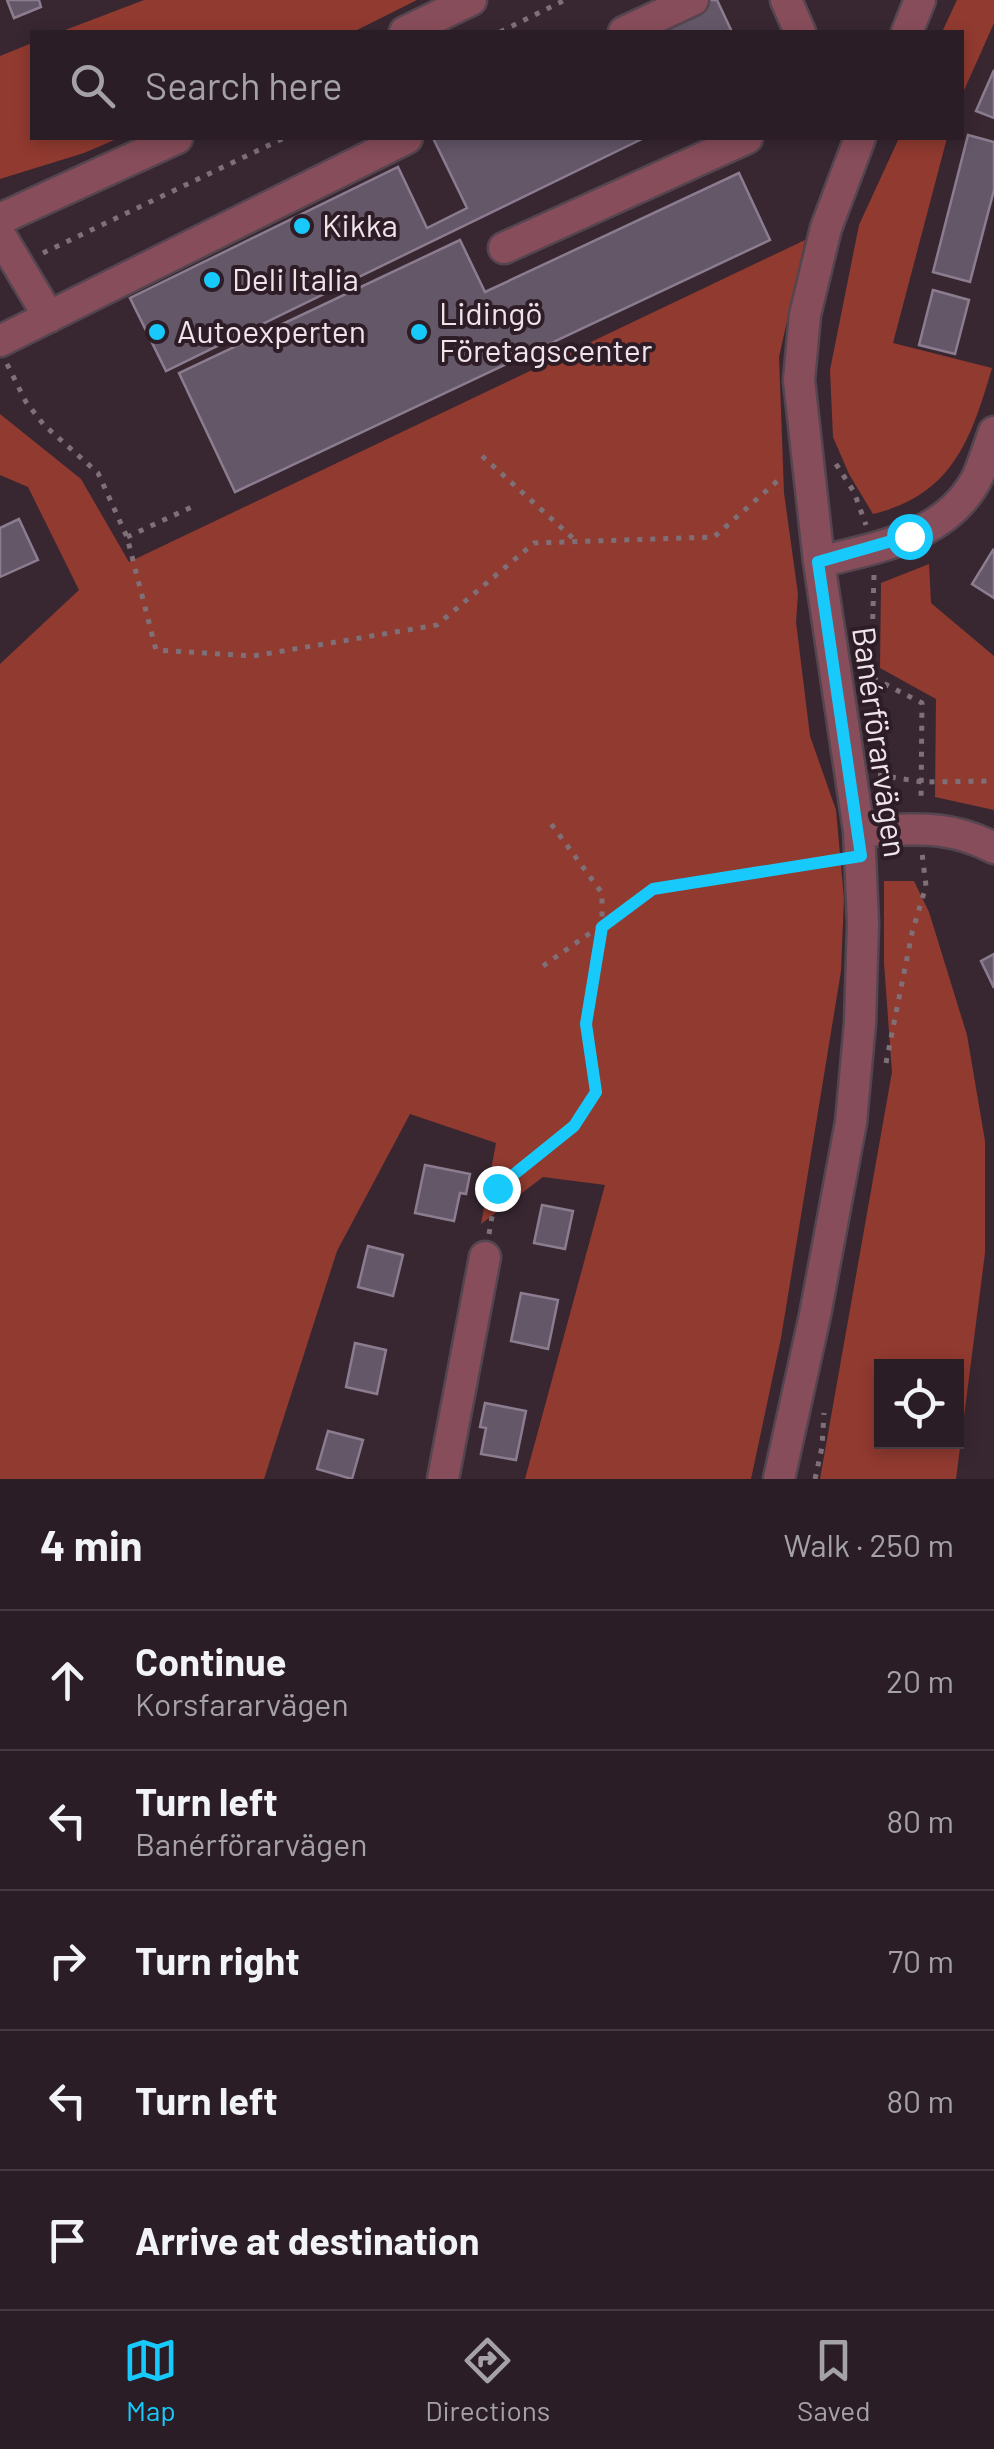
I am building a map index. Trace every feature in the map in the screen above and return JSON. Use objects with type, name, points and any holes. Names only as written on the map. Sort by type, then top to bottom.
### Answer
[{"type":"street","points":[[409,30],[471,0]]},
{"type":"street","points":[[628,30],[693,0]]},
{"type":"street","points":[[786,0],[799,30]]},
{"type":"street","points":[[909,30],[920,0]]},
{"type":"street","points":[[0,219],[173,140]]},
{"type":"street","points":[[0,340],[403,140]]},
{"type":"street","points":[[504,248],[743,140]]},
{"type":"street","name":"Banérförarvägen","points":[[778,1479],[815,1316],[856,1090],[863,923],[860,844],[818,562],[798,380],[804,315],[826,228],[859,140]]},
{"type":"street","points":[[0,235],[49,317]]},
{"type":"street","points":[[818,562],[874,548],[940,521],[985,483],[994,432]]},
{"type":"street","points":[[860,844],[940,828],[970,835],[994,848]]},
{"type":"street","points":[[442,1479],[485,1257]]},
{"type":"path","points":[[504,30],[565,0]]},
{"type":"path","points":[[18,265],[280,140]]},
{"type":"path","points":[[0,350],[26,402],[44,425],[98,473],[127,537],[156,650],[253,656],[437,626],[534,543],[714,537],[780,477],[832,458],[854,492],[874,548],[871,677],[922,703],[920,830]]},
{"type":"path","points":[[482,456],[578,542]]},
{"type":"path","points":[[127,537],[196,505]]},
{"type":"path","points":[[849,770],[922,782],[994,780]]},
{"type":"path","points":[[485,1257],[497,1188],[574,1126],[596,1092],[586,1024],[602,927],[602,892],[548,821]]},
{"type":"path","points":[[543,966],[653,889],[860,844]]},
{"type":"shaded area","points":[[144,0],[417,0],[357,30],[65,30]]},
{"type":"shaded area","points":[[957,0],[994,0],[994,23],[964,90],[964,30],[943,30]]},
{"type":"shaded area","points":[[30,44],[30,140],[114,140],[0,179],[0,56]]},
{"type":"shaded area","points":[[898,140],[946,140],[893,343],[992,368],[976,419],[954,461],[922,493],[873,514],[833,437],[830,370],[859,225]]},
{"type":"shaded area","points":[[805,240],[779,357],[784,493],[798,594],[796,622],[810,736],[836,810],[844,899],[841,971],[781,1338],[751,1479],[525,1479],[605,1185],[543,1177],[481,1224],[496,1143],[410,1114],[337,1251],[264,1479],[0,1479],[0,664],[79,590],[28,487],[0,475],[0,414],[81,479],[129,562]]},
{"type":"shaded area","points":[[929,564],[931,603],[994,656],[994,810],[935,797],[936,699],[880,668],[881,583]]},
{"type":"shaded area","points":[[884,881],[914,881],[929,912],[967,1035],[985,1141],[985,1253],[964,1417],[964,1359],[874,1359],[874,1449],[960,1449],[956,1479],[820,1479],[892,1072],[884,963]]},
{"type":"building","points":[[7,0],[39,0],[41,7],[14,18]]},
{"type":"building","points":[[709,0],[717,0],[731,30],[646,30]]},
{"type":"building","points":[[994,70],[994,118],[976,111]]},
{"type":"building","points":[[968,135],[994,142],[994,190],[970,282],[933,272]]},
{"type":"building","points":[[434,140],[640,140],[166,371],[130,298],[398,167],[427,228],[467,208]]},
{"type":"building","name":"Lidingö Företagscenter","points":[[739,173],[770,240],[235,492],[179,373],[460,240],[485,292]]},
{"type":"building","points":[[933,290],[969,300],[955,354],[919,345]]},
{"type":"building","points":[[19,519],[38,560],[0,577],[0,528]]},
{"type":"building","points":[[994,551],[994,598],[972,584]]},
{"type":"building","points":[[994,954],[994,988],[981,961]]},
{"type":"building","points":[[425,1165],[470,1174],[466,1194],[460,1193],[454,1221],[415,1213]]},
{"type":"building","points":[[542,1205],[573,1211],[565,1249],[534,1243]]},
{"type":"building","points":[[368,1246],[403,1255],[393,1296],[358,1287]]},
{"type":"building","points":[[521,1293],[558,1300],[548,1349],[511,1341]]},
{"type":"building","points":[[355,1343],[386,1350],[377,1394],[346,1387]]},
{"type":"building","points":[[485,1403],[526,1411],[516,1460],[481,1454],[486,1428],[480,1427]]},
{"type":"building","points":[[328,1431],[363,1440],[352,1479],[317,1469]]},
{"type":"place","name":"Kikka","points":[[302,226]]},
{"type":"place","name":"Deli Italia","points":[[212,280]]},
{"type":"place","name":"Autoexperten","points":[[157,332]]},
{"type":"place","name":"Lidingö Företagscenter","points":[[419,332]]},
{"type":"route","points":[[497,1188],[574,1126],[596,1092],[586,1024],[602,927],[653,889],[861,856],[818,562],[909,536]]}]
